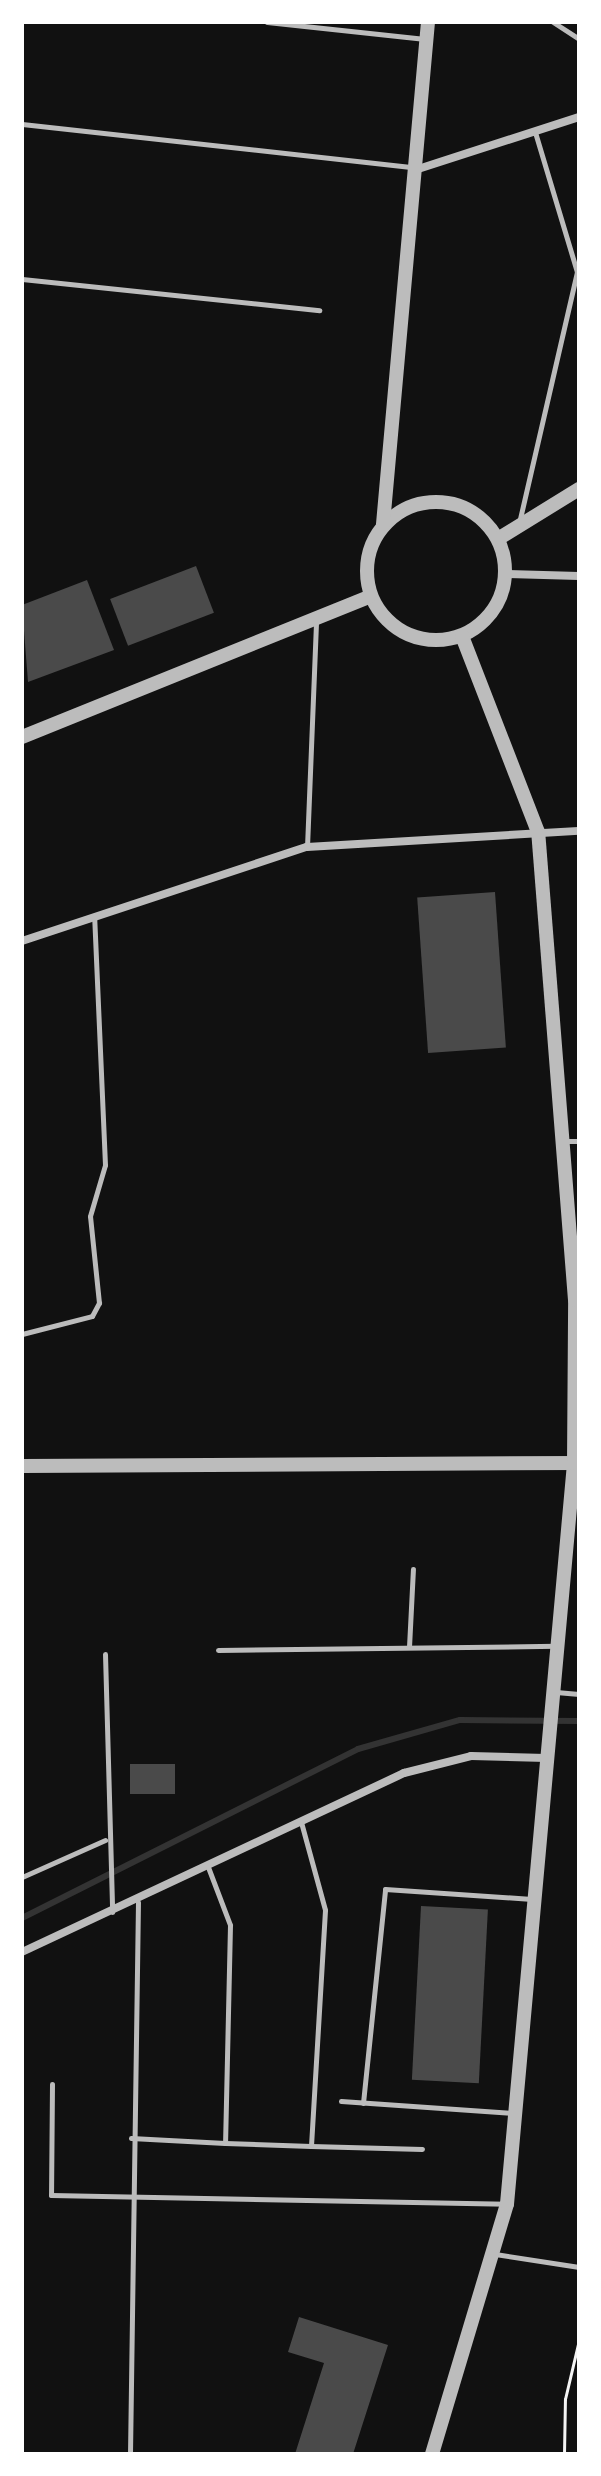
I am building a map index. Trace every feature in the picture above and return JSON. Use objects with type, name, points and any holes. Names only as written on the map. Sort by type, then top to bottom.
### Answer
[{"type":"street","points":[[383,524],[415,507],[457,507],[501,537],[507,574],[488,616],[462,636],[407,635],[369,597],[365,564],[383,524],[428,22]]},
{"type":"street","points":[[415,170],[579,117]]},
{"type":"street","points":[[501,537],[579,489]]},
{"type":"street","points":[[507,574],[579,576]]},
{"type":"street","points":[[22,737],[369,597]]},
{"type":"street","points":[[432,2454],[507,2204],[532,1899],[577,1463],[577,1300],[572,1141],[538,832],[462,636]]},
{"type":"street","points":[[22,941],[307,847],[579,831]]},
{"type":"street","points":[[22,1466],[577,1463]]},
{"type":"street","points":[[22,1952],[138,1902],[301,1822],[441,1761],[547,1752]]},
{"type":"lane","points":[[267,22],[427,39]]},
{"type":"lane","points":[[553,22],[579,39]]},
{"type":"lane","points":[[22,124],[399,161],[415,170]]},
{"type":"lane","points":[[518,528],[577,272],[535,132]]},
{"type":"lane","points":[[571,255],[579,257]]},
{"type":"lane","points":[[22,279],[319,310]]},
{"type":"lane","points":[[307,847],[316,618]]},
{"type":"lane","points":[[22,1334],[92,1316],[99,1303],[90,1216],[105,1165],[94,917]]},
{"type":"lane","points":[[409,1647],[413,1569]]},
{"type":"lane","points":[[218,1650],[557,1646]]},
{"type":"lane","points":[[105,1654],[105,1840],[113,1913]]},
{"type":"lane","points":[[553,1698],[579,1694]]},
{"type":"lane","points":[[301,1822],[325,1910],[311,2146]]},
{"type":"lane","points":[[22,1877],[105,1840]]},
{"type":"lane","points":[[208,1867],[230,1925],[225,2143]]},
{"type":"lane","points":[[363,2103],[385,1889],[532,1899]]},
{"type":"lane","points":[[130,2454],[131,2138],[138,1902]]},
{"type":"lane","points":[[52,2084],[51,2195],[131,2192],[507,2204]]},
{"type":"lane","points":[[341,2101],[514,2113]]},
{"type":"lane","points":[[131,2138],[422,2149]]},
{"type":"lane","points":[[494,2254],[579,2267]]},
{"type":"path","points":[[564,2454],[565,2399],[579,2340]]},
{"type":"building","points":[[196,566],[214,613],[128,646],[110,599]]},
{"type":"building","points":[[87,580],[114,650],[28,682],[22,605]]},
{"type":"building","points":[[495,892],[506,1048],[428,1053],[417,897]]},
{"type":"building","points":[[130,1764],[175,1764],[175,1794],[130,1794]]},
{"type":"building","points":[[421,1906],[488,1910],[479,2083],[412,2080]]},
{"type":"building","points":[[299,2317],[388,2345],[353,2454],[295,2454],[324,2363],[288,2352]]},
{"type":"waterway","points":[[22,1918],[358,1749],[460,1720],[579,1721]]}]
